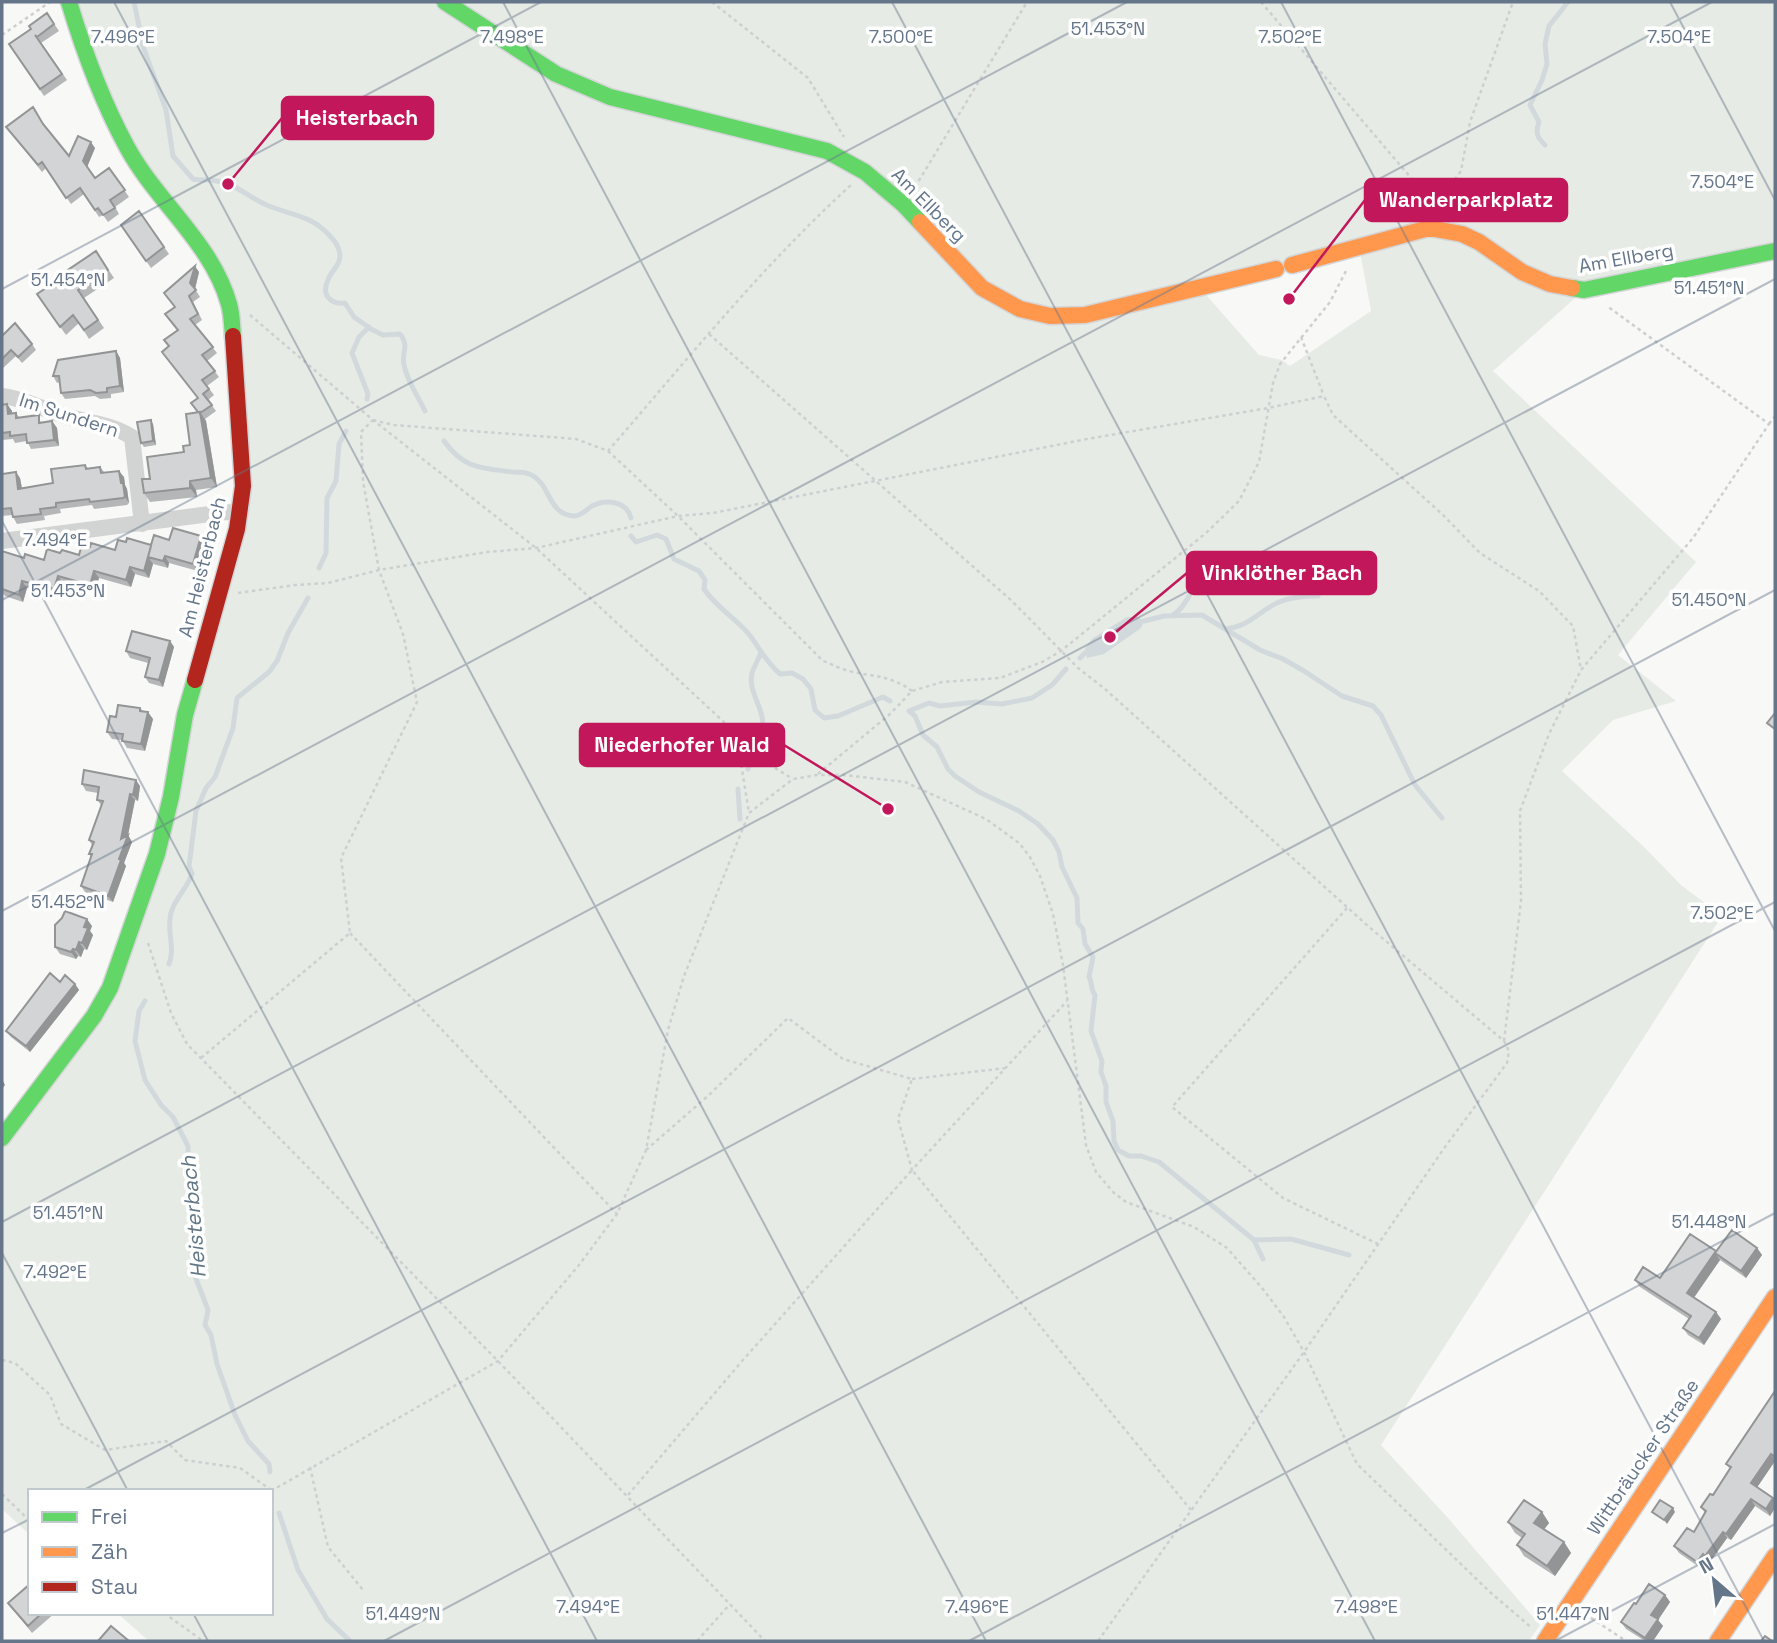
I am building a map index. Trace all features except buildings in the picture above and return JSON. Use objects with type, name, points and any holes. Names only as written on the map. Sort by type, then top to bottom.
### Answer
[{"type":"street","name":"Am Heisterbach","points":[[2,1138],[104,1001],[134,921],[158,854],[185,715],[219,593],[243,486],[234,338],[229,304],[209,260],[127,148],[88,65],[69,2]]},
{"type":"street","name":"Am Ellberg","points":[[445,2],[556,74],[610,97],[827,151],[865,172],[904,205],[982,288],[1020,309],[1050,316],[1085,315],[1276,269]]},
{"type":"street","name":"Am Ellberg","points":[[1292,265],[1429,228],[1462,234],[1479,242],[1522,272],[1541,280],[1584,290],[1775,251]]},
{"type":"street","name":"Im Sundern","points":[[2,397],[16,397],[79,420],[116,427],[132,437],[142,524]]},
{"type":"street","points":[[2,541],[225,512],[239,513]]},
{"type":"street","name":"Wittbräucker Straße","points":[[1545,1641],[1775,1297]]},
{"type":"street","points":[[1718,1641],[1775,1556]]},
{"type":"path","points":[[2,35],[50,2]]},
{"type":"path","points":[[712,2],[808,78],[844,137]]},
{"type":"path","points":[[904,205],[1027,2]]},
{"type":"path","points":[[1261,2],[1435,206],[1461,171],[1470,122],[1513,2]]},
{"type":"path","points":[[608,451],[814,218],[865,172]]},
{"type":"path","points":[[817,775],[890,714],[912,691],[942,682],[1000,678],[1042,662],[1061,651],[1206,533],[1239,501],[1259,462],[1273,383],[1280,364],[1330,302],[1359,246]]},
{"type":"path","points":[[229,304],[243,309],[373,420],[536,548],[725,723],[738,746],[749,813]]},
{"type":"path","points":[[1606,306],[1769,424]]},
{"type":"path","points":[[709,334],[1020,608],[1061,651],[1347,908],[1504,1041],[1509,1051],[1507,1063],[1098,1641]]},
{"type":"path","points":[[1301,336],[1333,415],[1443,514],[1480,553],[1539,592],[1573,626],[1581,670]]},
{"type":"path","points":[[219,593],[242,593],[328,583],[379,570],[487,552],[536,548],[678,516],[713,513],[1087,439],[1324,396]]},
{"type":"path","points":[[1504,1041],[1521,901],[1520,811],[1549,734],[1581,670],[1693,538],[1775,416]]},
{"type":"path","points":[[373,420],[394,425],[576,439],[608,451],[678,516],[823,661],[849,671],[898,681],[912,691]]},
{"type":"path","points":[[373,420],[362,432],[363,481],[379,570],[403,634],[417,702],[341,858],[350,933],[617,1214]]},
{"type":"path","points":[[738,746],[793,779]]},
{"type":"path","points":[[273,1489],[498,1361],[579,1265],[617,1214],[646,1150],[668,1030],[684,976],[749,813],[793,779],[817,775],[844,775],[905,782],[986,819],[1019,843],[1040,876],[1053,914],[1068,1000],[1086,1145],[1096,1172],[1114,1193],[1126,1202],[1194,1227],[1227,1248],[1270,1297],[1304,1352],[1357,1464],[1490,1593],[1545,1641]]},
{"type":"path","points":[[1347,908],[1172,1107],[1283,1198],[1379,1245]]},
{"type":"path","points":[[134,921],[144,926],[171,1013],[187,1044],[498,1361],[765,1641]]},
{"type":"path","points":[[201,1058],[350,933]]},
{"type":"path","points":[[627,1496],[743,1360],[1068,1000]]},
{"type":"path","points":[[646,1150],[709,1095],[788,1018],[843,1059],[912,1079],[1006,1068]]},
{"type":"path","points":[[912,1079],[898,1119],[912,1170],[1191,1510]]},
{"type":"path","points":[[2,1360],[15,1363],[50,1395],[61,1424],[105,1450],[166,1441],[185,1460],[240,1468],[270,1489]]},
{"type":"path","points":[[310,1467],[328,1547],[363,1590]]},
{"type":"path","points":[[2,1494],[28,1519]]},
{"type":"path","points":[[1570,1604],[1626,1641]]},
{"type":"path","points":[[697,1641],[730,1605]]},
{"type":"path","points":[[167,1615],[203,1641]]},
{"type":"shaded area","points":[[84,2],[1775,2],[1775,251],[1584,290],[1493,371],[1696,562],[1618,655],[1676,701],[1613,720],[1562,771],[1681,885],[1722,916],[1381,1445],[1540,1625],[1529,1641],[149,1641],[119,1615],[273,1615],[273,1489],[28,1489],[28,1533],[2,1509],[2,1149],[101,1014],[245,523],[239,326],[140,153],[98,69],[77,4]],"holes":[[[1359,246],[1371,311],[1290,366],[1282,360],[1259,355],[1200,288]]]},
{"type":"shaded area","points":[[1127,617],[1138,617],[1144,621],[1141,628],[1104,654],[1087,658],[1085,648],[1093,638]]},
{"type":"waterway","name":"Heisterbach","points":[[134,2],[143,46],[166,110],[173,156],[193,179],[231,185],[263,203],[309,220],[331,237],[338,248],[340,258],[326,285],[328,298],[345,303],[354,317],[371,329],[383,335],[400,334],[405,346],[405,371],[425,411]]},
{"type":"waterway","points":[[1545,145],[1538,135],[1539,122],[1530,105],[1547,64],[1545,44],[1549,26],[1568,2]]},
{"type":"waterway","name":"Heisterbach","points":[[367,399],[368,394],[352,353],[359,337],[369,327]]},
{"type":"waterway","name":"Heisterbach","points":[[319,568],[326,553],[327,498],[336,481],[339,444],[346,431]]},
{"type":"waterway","points":[[444,441],[459,457],[474,466],[526,473],[536,478],[554,504],[565,514],[577,516],[592,506],[610,502],[625,508],[631,518]]},
{"type":"waterway","points":[[631,536],[636,542],[657,535],[666,539],[674,559],[699,571],[705,580],[704,589],[748,633],[775,669],[780,674],[792,673],[803,679],[811,689],[815,710],[824,718],[838,716],[883,697],[890,701]]},
{"type":"waterway","points":[[1174,614],[1197,585]]},
{"type":"waterway","points":[[1225,629],[1241,625],[1284,600],[1318,596]]},
{"type":"waterway","name":"Heisterbach","points":[[169,964],[171,913],[192,874],[189,866],[196,811],[206,788],[215,777],[233,728],[237,698],[269,672],[277,661],[288,633],[308,598]]},
{"type":"waterway","points":[[1144,621],[1164,616],[1202,615],[1260,650],[1304,671],[1342,696],[1373,706],[1381,715],[1415,785],[1442,818]]},
{"type":"waterway","points":[[760,743],[763,721],[751,682],[761,652]]},
{"type":"waterway","points":[[1080,658],[1085,653]]},
{"type":"waterway","points":[[1066,669],[1052,685],[1032,698],[1002,704],[976,702],[940,706],[929,703],[909,711],[915,716],[923,735],[937,747],[948,769],[955,776],[1038,824],[1053,840],[1059,852],[1062,867],[1077,898],[1078,923],[1083,929],[1085,944],[1093,957],[1089,977],[1095,995],[1091,1031],[1102,1061],[1106,1102],[1113,1121],[1114,1141],[1118,1150],[1129,1156],[1141,1156],[1159,1162],[1254,1240],[1291,1239],[1349,1255]]},
{"type":"waterway","points":[[748,769],[750,762]]},
{"type":"waterway","points":[[738,789],[740,819]]},
{"type":"waterway","name":"Heisterbach","points":[[145,1001],[139,1011],[135,1041],[145,1080],[161,1105],[173,1117],[188,1146],[190,1200],[196,1218],[192,1252],[195,1276],[208,1310],[205,1325],[211,1335],[217,1364],[235,1415],[248,1441],[269,1464],[270,1472]]},
{"type":"waterway","points":[[1254,1240],[1263,1259]]},
{"type":"waterway","name":"Heisterbach","points":[[279,1513],[298,1570],[327,1619],[350,1641]]},
{"type":"traffic: fast","points":[[69,2],[94,76],[127,147],[139,167],[197,242],[221,282],[230,308],[233,336]]},
{"type":"traffic: fast","points":[[445,2],[556,74],[610,97],[827,151],[865,172],[920,222]]},
{"type":"traffic: fast","points":[[1572,288],[1584,290],[1775,251]]},
{"type":"traffic: fast","points":[[2,1138],[94,1016],[110,988],[157,854],[171,797],[185,715],[195,680]]},
{"type":"traffic: slow","points":[[920,222],[982,288],[1020,309],[1050,316],[1085,315],[1276,269]]},
{"type":"traffic: slow","points":[[1292,265],[1429,228],[1462,234],[1479,242],[1522,272],[1550,284],[1572,288]]},
{"type":"traffic: slow","points":[[1545,1641],[1775,1297]]},
{"type":"traffic: slow","points":[[1718,1641],[1775,1556]]},
{"type":"traffic: jam","points":[[195,680],[237,529],[243,486],[233,336]]},
{"type":"place","name":"Heisterbach","points":[[228,184]]},
{"type":"place","name":"Wanderparkplatz","points":[[1289,299]]},
{"type":"place","name":"Vinklöther Bach","points":[[1110,637]]},
{"type":"place","name":"Niederhofer Wald","points":[[888,809]]}]
